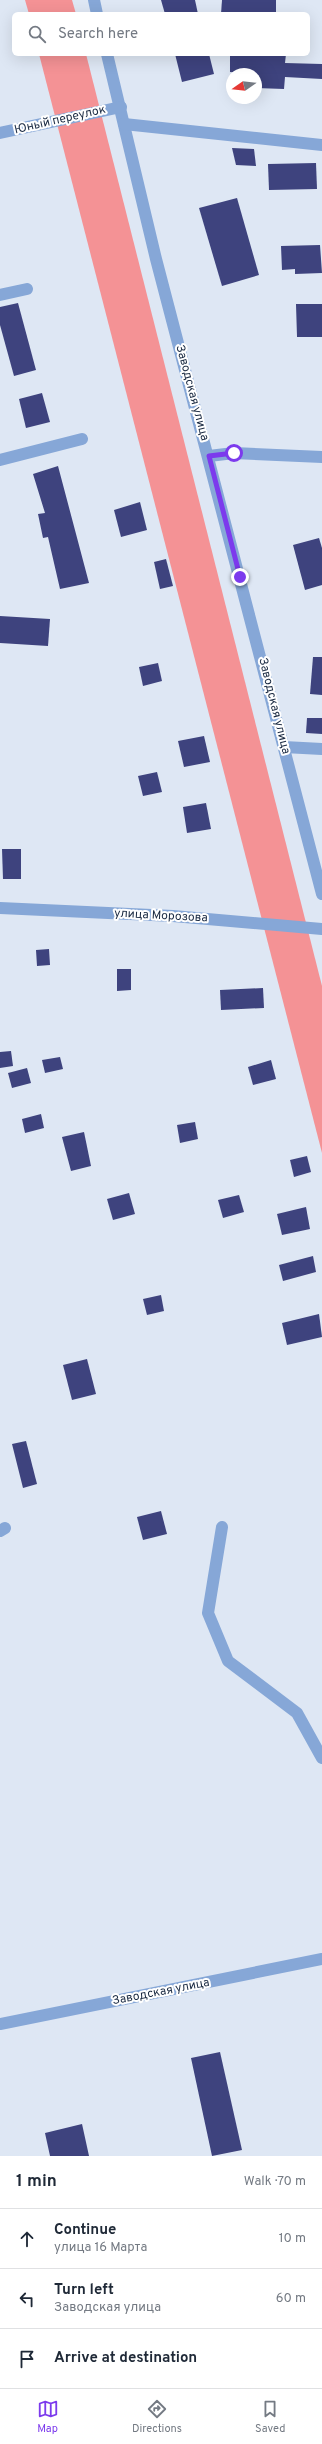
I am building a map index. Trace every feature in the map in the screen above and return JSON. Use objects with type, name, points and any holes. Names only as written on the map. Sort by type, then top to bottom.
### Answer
[{"type":"street","points":[[94,0],[97,12]]},
{"type":"street","name":"Заводская улица","points":[[108,56],[121,107],[156,259],[209,456],[322,894]]},
{"type":"street","name":"Юный переулок","points":[[0,134],[121,107]]},
{"type":"street","points":[[124,124],[322,145]]},
{"type":"street","points":[[0,295],[27,289]]},
{"type":"street","points":[[0,460],[82,439]]},
{"type":"street","points":[[209,456],[234,453],[322,457]]},
{"type":"street","points":[[284,747],[322,749]]},
{"type":"street","name":"улица Морозова","points":[[0,908],[174,916],[322,929]]},
{"type":"street","points":[[222,1527],[208,1613],[228,1661],[297,1713],[322,1758]]},
{"type":"street","name":"Заводская улица","points":[[3,2021],[322,1960]]},
{"type":"shaded area","points":[[25,0],[72,0],[75,12],[28,12]]},
{"type":"shaded area","points":[[40,56],[87,56],[322,986],[322,1153]]},
{"type":"building","points":[[161,0],[195,0],[198,12],[164,12]]},
{"type":"building","points":[[222,0],[276,0],[276,12],[221,12]]},
{"type":"building","points":[[176,56],[210,56],[214,74],[182,82]]},
{"type":"building","points":[[230,56],[286,56],[285,63],[322,64],[322,79],[285,77],[284,89],[262,88],[262,68],[230,68]]},
{"type":"building","points":[[232,148],[254,149],[256,166],[236,165]]},
{"type":"building","points":[[316,163],[317,189],[269,190],[268,164]]},
{"type":"building","points":[[237,198],[259,275],[222,286],[199,208]]},
{"type":"building","points":[[320,245],[322,273],[295,274],[295,269],[282,270],[281,246]]},
{"type":"building","points":[[18,303],[36,370],[14,376],[0,325],[0,307]]},
{"type":"building","points":[[296,304],[322,304],[322,337],[297,337]]},
{"type":"building","points":[[42,393],[50,422],[26,428],[19,399]]},
{"type":"building","points":[[58,466],[89,583],[60,589],[48,537],[43,538],[38,514],[45,513],[33,474]]},
{"type":"building","points":[[140,502],[147,530],[121,537],[114,510]]},
{"type":"building","points":[[319,538],[322,548],[322,585],[305,590],[293,545]]},
{"type":"building","points":[[166,559],[173,586],[160,589],[154,562]]},
{"type":"building","points":[[0,616],[50,619],[48,646],[0,643]]},
{"type":"building","points":[[313,657],[322,657],[322,695],[310,694]]},
{"type":"building","points":[[158,663],[162,681],[143,686],[139,667]]},
{"type":"building","points":[[307,718],[322,718],[322,734],[306,733]]},
{"type":"building","points":[[204,736],[210,762],[184,767],[178,741]]},
{"type":"building","points":[[157,772],[162,792],[143,796],[138,776]]},
{"type":"building","points":[[206,803],[211,829],[187,833],[183,807]]},
{"type":"building","points":[[2,849],[21,849],[21,879],[3,879]]},
{"type":"building","points":[[49,949],[50,965],[37,966],[36,950]]},
{"type":"building","points":[[117,969],[131,969],[131,990],[117,991]]},
{"type":"building","points":[[263,988],[264,1008],[221,1010],[220,990]]},
{"type":"building","points":[[11,1051],[13,1066],[0,1068],[0,1052]]},
{"type":"building","points":[[60,1057],[63,1069],[45,1073],[42,1060]]},
{"type":"building","points":[[271,1060],[276,1079],[253,1085],[248,1067]]},
{"type":"building","points":[[27,1068],[31,1083],[12,1088],[8,1073]]},
{"type":"building","points":[[41,1114],[44,1128],[25,1133],[22,1119]]},
{"type":"building","points":[[195,1122],[198,1139],[180,1143],[177,1125]]},
{"type":"building","points":[[84,1132],[91,1166],[71,1171],[62,1137]]},
{"type":"building","points":[[307,1156],[311,1172],[294,1177],[290,1160]]},
{"type":"building","points":[[129,1193],[135,1214],[113,1220],[107,1199]]},
{"type":"building","points":[[239,1195],[244,1212],[223,1218],[218,1200]]},
{"type":"building","points":[[306,1207],[310,1229],[282,1235],[277,1214]]},
{"type":"building","points":[[313,1256],[316,1272],[283,1281],[279,1265]]},
{"type":"building","points":[[161,1295],[164,1311],[147,1315],[143,1299]]},
{"type":"building","points":[[319,1314],[322,1337],[287,1345],[282,1323]]},
{"type":"building","points":[[87,1359],[96,1394],[72,1400],[63,1365]]},
{"type":"building","points":[[26,1441],[37,1484],[23,1488],[12,1444]]},
{"type":"building","points":[[161,1511],[167,1534],[143,1540],[137,1517]]},
{"type":"building","points":[[220,2052],[242,2150],[212,2156],[191,2058]]},
{"type":"building","points":[[82,2124],[89,2156],[50,2156],[45,2133]]},
{"type":"route","points":[[234,453],[209,456],[240,577]]}]
